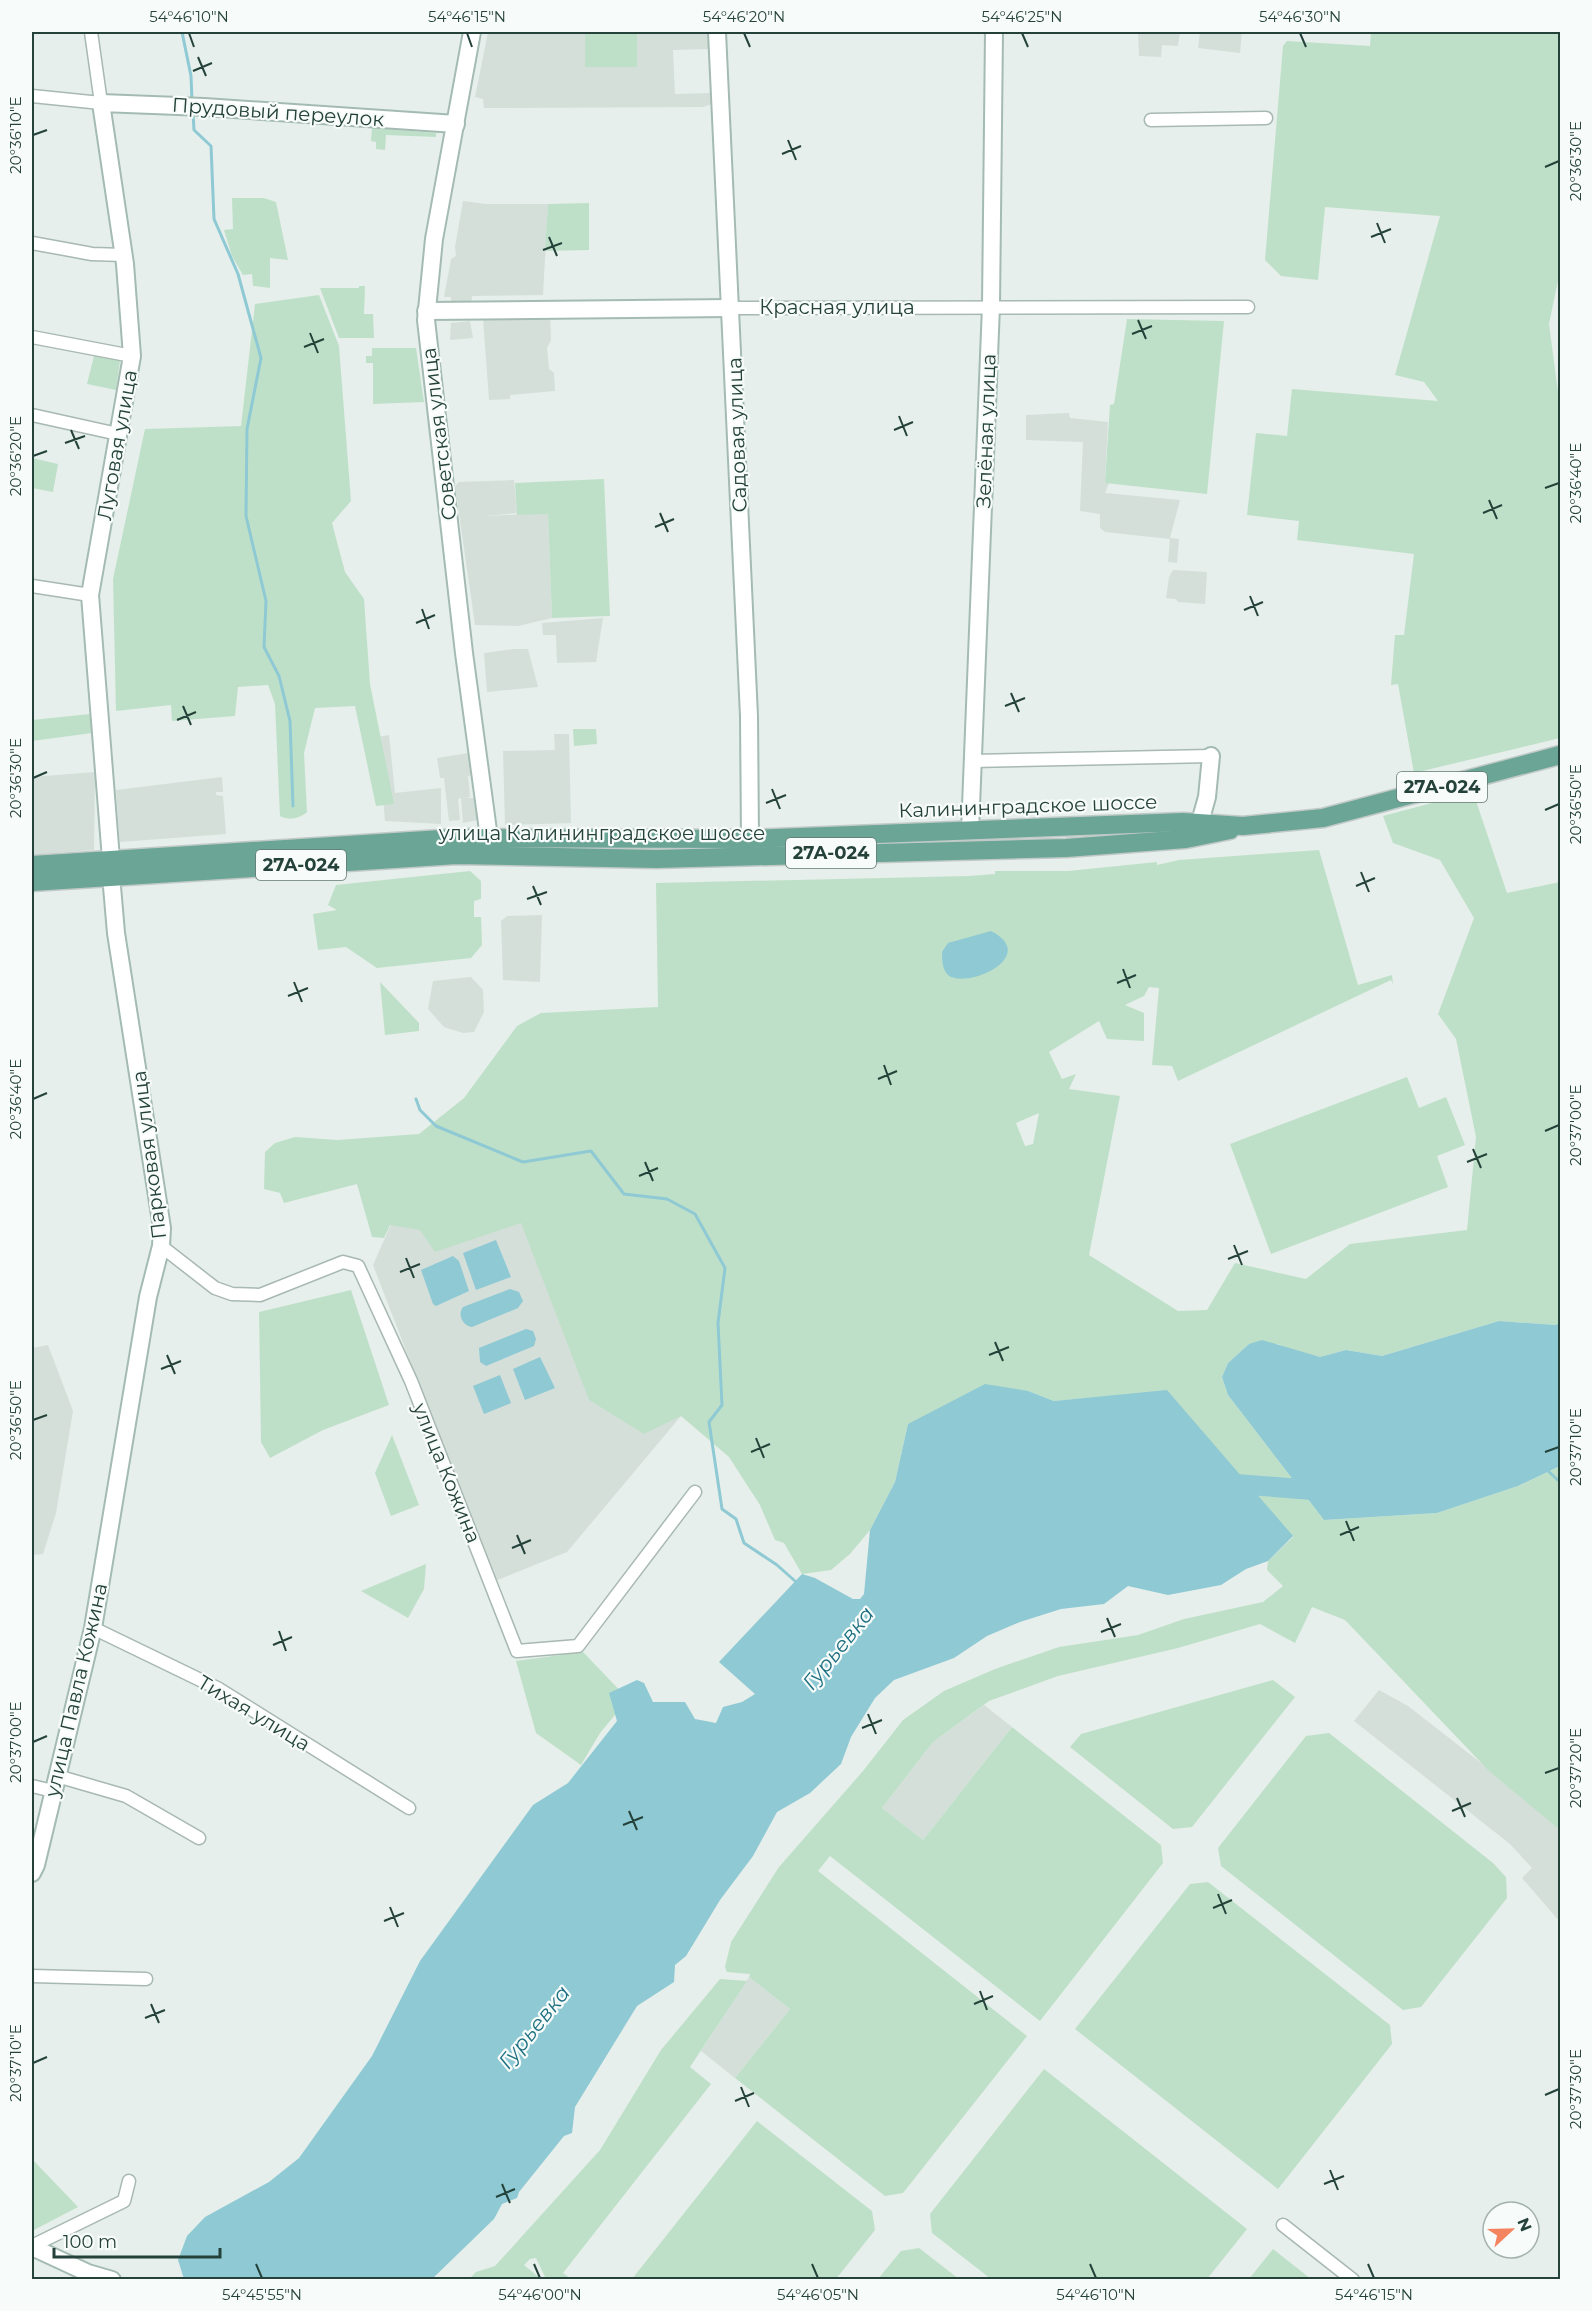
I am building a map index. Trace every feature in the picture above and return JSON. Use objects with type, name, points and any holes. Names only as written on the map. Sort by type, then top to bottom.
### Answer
[{"type":"main road","name":"Калининградское шоссе","points":[[490,846],[750,840],[1217,820],[1323,818],[1560,755]]},
{"type":"main road","name":"улица Калининградское шоссе","points":[[32,865],[111,867],[490,846],[656,859],[1066,848],[1172,841],[1217,820]]},
{"type":"main road","name":"улица Калининградское шоссе","points":[[32,882],[111,867]]},
{"type":"street","name":"Луговая улица","points":[[91,32],[123,255],[132,356],[90,595],[111,867]]},
{"type":"street","name":"Советская улица","points":[[472,32],[434,239],[426,311],[464,653],[490,846]]},
{"type":"street","name":"Садовая улица","points":[[717,32],[749,716],[750,840]]},
{"type":"street","name":"Зелёная улица","points":[[970,831],[991,306],[994,32]]},
{"type":"street","points":[[32,96],[101,103]]},
{"type":"street","name":"Прудовый переулок","points":[[101,103],[204,107],[456,124]]},
{"type":"street","points":[[1151,120],[1266,118]]},
{"type":"street","points":[[32,243],[92,254],[123,255]]},
{"type":"street","name":"Красная улица","points":[[426,311],[991,306],[1248,307]]},
{"type":"street","points":[[32,337],[132,356]]},
{"type":"street","points":[[32,415],[118,434]]},
{"type":"street","points":[[32,586],[90,595]]},
{"type":"street","points":[[973,761],[1211,756],[1217,820]]},
{"type":"street","name":"Парковая улица","points":[[110,1540],[148,1297],[161,1246],[162,1228],[116,933],[111,867]]},
{"type":"street","name":"улица Кожина","points":[[161,1246],[215,1288],[232,1294],[260,1294],[343,1262],[358,1266],[411,1381],[517,1651],[578,1646],[695,1492]]},
{"type":"street","name":"улица Павла Кожина","points":[[32,1873],[36,1865],[93,1628],[110,1540]]},
{"type":"street","name":"Тихая улица","points":[[93,1628],[219,1689],[409,1808]]},
{"type":"street","points":[[32,1786],[55,1784],[126,1796],[199,1838]]},
{"type":"street","points":[[32,1976],[146,1979]]},
{"type":"street","points":[[32,2247],[124,2201],[129,2181]]},
{"type":"street","points":[[1283,2224],[1353,2280]]},
{"type":"street","points":[[32,2247],[87,2276],[112,2280]]},
{"type":"shaded area","points":[[488,32],[708,32],[709,49],[673,50],[675,94],[711,93],[712,104],[703,107],[484,108],[483,99],[475,97]]},
{"type":"shaded area","points":[[1138,32],[1180,32],[1178,46],[1162,45],[1161,57],[1139,56]]},
{"type":"shaded area","points":[[1200,32],[1242,32],[1240,53],[1198,48]]},
{"type":"shaded area","points":[[463,201],[486,204],[548,204],[543,295],[472,296],[471,305],[451,305],[451,297],[444,297],[451,259],[456,256],[455,247]]},
{"type":"shaded area","points":[[550,315],[551,340],[547,348],[549,369],[554,373],[555,391],[510,395],[510,399],[489,400],[483,318]]},
{"type":"shaded area","points":[[470,321],[473,338],[450,340],[451,323]]},
{"type":"shaded area","points":[[1069,413],[1070,418],[1108,422],[1105,482],[1109,483],[1105,493],[1180,500],[1170,538],[1179,539],[1177,563],[1168,562],[1170,539],[1105,532],[1100,528],[1100,514],[1080,511],[1083,442],[1026,440],[1026,415]]},
{"type":"shaded area","points":[[514,480],[517,513],[484,516],[548,513],[552,618],[518,626],[475,625],[455,486],[459,482]]},
{"type":"shaded area","points":[[1173,570],[1207,572],[1205,604],[1178,602],[1176,599],[1166,598],[1169,577]]},
{"type":"shaded area","points":[[603,618],[596,662],[557,663],[556,635],[543,635],[542,623]]},
{"type":"shaded area","points":[[528,649],[538,687],[487,692],[484,653]]},
{"type":"shaded area","points":[[554,734],[569,734],[571,823],[505,825],[503,751],[555,750]]},
{"type":"shaded area","points":[[389,735],[395,793],[441,788],[441,824],[385,821],[378,737]]},
{"type":"shaded area","points":[[469,753],[472,775],[468,776],[470,797],[465,798],[474,798],[477,820],[463,823],[461,798],[458,799],[460,820],[449,821],[444,778],[440,778],[437,758]]},
{"type":"shaded area","points":[[95,772],[94,850],[32,855],[32,777]]},
{"type":"shaded area","points":[[222,777],[223,792],[216,792],[216,795],[223,796],[226,834],[120,842],[116,790]]},
{"type":"shaded area","points":[[542,915],[540,982],[503,980],[501,921],[507,916]]},
{"type":"shaded area","points":[[471,977],[483,990],[484,1012],[474,1032],[463,1033],[444,1027],[428,1009],[433,981]]},
{"type":"shaded area","points":[[455,1129],[681,1416],[567,1552],[495,1581],[373,1265],[426,1145]]},
{"type":"shaded area","points":[[48,1345],[73,1411],[56,1513],[43,1554],[32,1555],[32,1348]]},
{"type":"shaded area","points":[[1379,1690],[1408,1706],[1512,1787],[1560,1830],[1560,1922],[1522,1878],[1532,1868],[1510,1844],[1354,1721]]},
{"type":"shaded area","points":[[984,1705],[1012,1727],[923,1840],[882,1808],[933,1742]]},
{"type":"shaded area","points":[[749,1977],[790,2009],[735,2078],[701,2051]]},
{"type":"green space","points":[[585,32],[637,32],[637,67],[585,67]]},
{"type":"green space","points":[[1371,32],[1560,32],[1560,271],[1549,324],[1560,407],[1560,738],[1414,773],[1398,684],[1391,685],[1395,635],[1404,635],[1414,554],[1297,540],[1299,521],[1247,515],[1256,433],[1287,436],[1292,389],[1438,401],[1424,382],[1395,375],[1440,216],[1325,207],[1318,280],[1281,276],[1265,260],[1283,46],[1287,41],[1370,46]]},
{"type":"green space","points":[[372,128],[436,133],[436,137],[386,135],[385,150],[376,149],[376,142],[371,141]]},
{"type":"green space","points":[[232,198],[264,198],[276,202],[288,260],[270,258],[270,288],[253,286],[252,274],[243,275],[232,256],[224,230],[233,229]]},
{"type":"green space","points":[[589,203],[589,250],[545,251],[548,204]]},
{"type":"green space","points":[[359,286],[365,286],[364,314],[373,314],[374,338],[339,338],[320,288],[359,288]]},
{"type":"green space","points":[[319,295],[339,346],[351,501],[332,523],[345,572],[364,599],[370,684],[394,804],[376,806],[355,706],[315,708],[304,753],[307,812],[291,819],[280,816],[275,704],[268,685],[238,687],[235,716],[172,721],[171,705],[116,711],[113,579],[145,429],[241,426],[255,304]]},
{"type":"green space","points":[[1127,319],[1224,321],[1207,494],[1105,483],[1110,405],[1114,404]]},
{"type":"green space","points":[[372,348],[416,348],[424,402],[373,404],[373,363],[366,363],[366,356],[372,356]]},
{"type":"green space","points":[[95,352],[117,356],[120,361],[116,390],[87,384]]},
{"type":"green space","points":[[32,458],[58,464],[53,492],[32,488]]},
{"type":"green space","points":[[604,479],[610,616],[552,618],[548,514],[517,515],[515,483]]},
{"type":"green space","points":[[90,714],[92,733],[32,741],[32,720]]},
{"type":"green space","points":[[573,729],[596,729],[597,744],[574,746]]},
{"type":"green space","points":[[1473,792],[1507,893],[1560,882],[1560,1322],[1556,1325],[1499,1321],[1382,1356],[1346,1350],[1320,1357],[1293,1351],[1278,1344],[1249,1344],[1228,1363],[1222,1377],[1228,1395],[1324,1520],[1437,1513],[1521,1485],[1560,1466],[1560,1830],[1490,1772],[1345,1620],[1312,1607],[1295,1643],[1260,1624],[1178,1648],[1058,1676],[989,1701],[933,1742],[882,1808],[923,1840],[1012,1727],[1161,1845],[1163,1863],[1040,2021],[830,1856],[818,1871],[1027,2036],[903,2193],[885,2196],[735,2078],[790,2009],[749,1977],[750,1974],[727,1972],[725,1967],[731,1942],[779,1867],[863,1771],[903,1720],[944,1691],[995,1669],[1059,1647],[1138,1635],[1184,1619],[1263,1602],[1283,1586],[1267,1570],[1268,1561],[1293,1537],[1167,1391],[1054,1401],[1028,1391],[908,1424],[895,1482],[870,1530],[850,1554],[831,1570],[802,1574],[784,1543],[775,1540],[760,1505],[729,1457],[681,1416],[644,1434],[589,1400],[521,1223],[435,1252],[420,1230],[390,1225],[384,1238],[372,1237],[357,1184],[284,1203],[280,1193],[264,1189],[265,1152],[275,1143],[295,1137],[337,1140],[419,1134],[464,1098],[517,1026],[541,1013],[658,1007],[656,883],[969,876],[995,874],[995,871],[1068,871],[1319,850],[1358,985],[1392,975],[1393,984],[1391,980],[1178,1081],[1172,1066],[1152,1065],[1159,988],[1149,987],[1144,996],[1125,1005],[1144,1013],[1144,1041],[1107,1039],[1099,1021],[1049,1052],[1062,1079],[1076,1074],[1069,1089],[1120,1096],[1089,1255],[1178,1311],[1207,1310],[1235,1263],[1306,1279],[1350,1244],[1467,1230],[1476,1137],[1456,1039],[1438,1014],[1474,918],[1440,860],[1393,843],[1383,816]],"holes":[[[1039,1113],[1033,1144],[1025,1146],[1016,1123]]]},
{"type":"green space","points":[[470,871],[481,881],[481,899],[474,901],[474,917],[481,917],[482,945],[471,958],[377,968],[346,947],[318,950],[313,914],[337,910],[328,905],[336,885]]},
{"type":"green space","points":[[380,982],[419,1023],[419,1031],[385,1035]]},
{"type":"green space","points":[[1407,1077],[1419,1108],[1446,1097],[1465,1145],[1437,1156],[1448,1187],[1271,1254],[1230,1144]]},
{"type":"green space","points":[[351,1290],[389,1405],[323,1430],[270,1458],[261,1442],[259,1312]]},
{"type":"green space","points":[[392,1435],[419,1505],[391,1516],[375,1473]]},
{"type":"green space","points":[[426,1564],[424,1589],[408,1618],[361,1591]]},
{"type":"green space","points":[[583,1652],[628,1699],[600,1733],[581,1765],[536,1733],[516,1661]]},
{"type":"green space","points":[[1273,1680],[1295,1697],[1192,1827],[1173,1829],[1070,1747],[1081,1734]]},
{"type":"green space","points":[[1329,1733],[1493,1863],[1506,1877],[1507,1898],[1421,2007],[1403,2010],[1221,1866],[1218,1848],[1306,1736]]},
{"type":"green space","points":[[1208,1882],[1390,2025],[1392,2044],[1278,2189],[1075,2029],[1190,1884]]},
{"type":"green space","points":[[720,1979],[747,1981],[690,2067],[711,2084],[563,2273],[571,2279],[546,2279],[536,2258],[530,2259],[524,2265],[541,2279],[469,2279],[476,2272],[495,2266],[600,2150],[661,2050]]},
{"type":"green space","points":[[1044,2069],[1247,2229],[1207,2279],[991,2279],[932,2233],[930,2214]]},
{"type":"green space","points":[[757,2121],[872,2211],[875,2230],[836,2279],[632,2279]]},
{"type":"green space","points":[[32,2159],[78,2207],[32,2231]]},
{"type":"green space","points":[[919,2248],[959,2279],[878,2279],[901,2251]]},
{"type":"green space","points":[[1273,2249],[1311,2279],[1249,2279]]},
{"type":"water","points":[[991,931],[1004,941],[1008,951],[1004,960],[982,975],[969,978],[957,978],[946,973],[943,967],[942,952],[948,943]]},
{"type":"water","points":[[496,1240],[511,1277],[476,1290],[463,1253]]},
{"type":"water","points":[[453,1256],[459,1261],[469,1291],[436,1306],[433,1304],[421,1270]]},
{"type":"water","points":[[510,1289],[519,1292],[523,1301],[518,1308],[472,1327],[464,1322],[461,1317],[463,1307]]},
{"type":"water","points":[[1499,1321],[1556,1325],[1560,1322],[1560,1466],[1518,1486],[1437,1513],[1324,1520],[1228,1395],[1222,1377],[1228,1363],[1249,1344],[1262,1340],[1320,1357],[1346,1350],[1382,1356]]},
{"type":"water","points":[[526,1329],[533,1331],[536,1339],[534,1346],[486,1366],[480,1362],[479,1348]]},
{"type":"water","points":[[540,1357],[555,1388],[525,1400],[513,1369]]},
{"type":"water","points":[[500,1375],[511,1403],[484,1414],[473,1386]]},
{"type":"water","points":[[985,1384],[1028,1391],[1054,1401],[1167,1390],[1293,1536],[1268,1561],[1246,1569],[1221,1585],[1168,1595],[1128,1586],[1104,1604],[1061,1609],[1020,1622],[987,1636],[954,1658],[894,1680],[875,1698],[851,1737],[841,1764],[810,1793],[777,1812],[753,1856],[720,1900],[686,1956],[675,1965],[674,1982],[637,2006],[575,2107],[572,2133],[564,2136],[519,2192],[517,2198],[502,2204],[494,2219],[432,2279],[184,2279],[178,2260],[187,2236],[205,2217],[269,2182],[299,2158],[372,2056],[420,1961],[533,1805],[568,1783],[617,1721],[609,1693],[637,1680],[644,1683],[653,1702],[685,1702],[695,1719],[716,1723],[723,1707],[742,1702],[755,1694],[719,1662],[802,1574],[815,1578],[853,1599],[860,1599],[864,1594],[870,1530],[895,1482],[908,1424]]},
{"type":"waterway","points":[[182,32],[191,76],[192,101]]},
{"type":"waterway","points":[[193,113],[194,130],[211,146],[214,219],[238,274],[261,358],[247,429],[246,516],[266,601],[264,647],[279,676],[290,721],[293,806]]},
{"type":"waterway","points":[[416,1099],[420,1110],[436,1126],[523,1162],[591,1151],[624,1194],[667,1199],[695,1214],[725,1268],[718,1323],[722,1405],[709,1422],[722,1509],[736,1519],[744,1543],[777,1565],[795,1581]]},
{"type":"waterway","points":[[1546,1469],[1560,1482]]},
{"type":"waterway","name":"Гурьевка","points":[[1223,1483],[1326,1491]]}]
